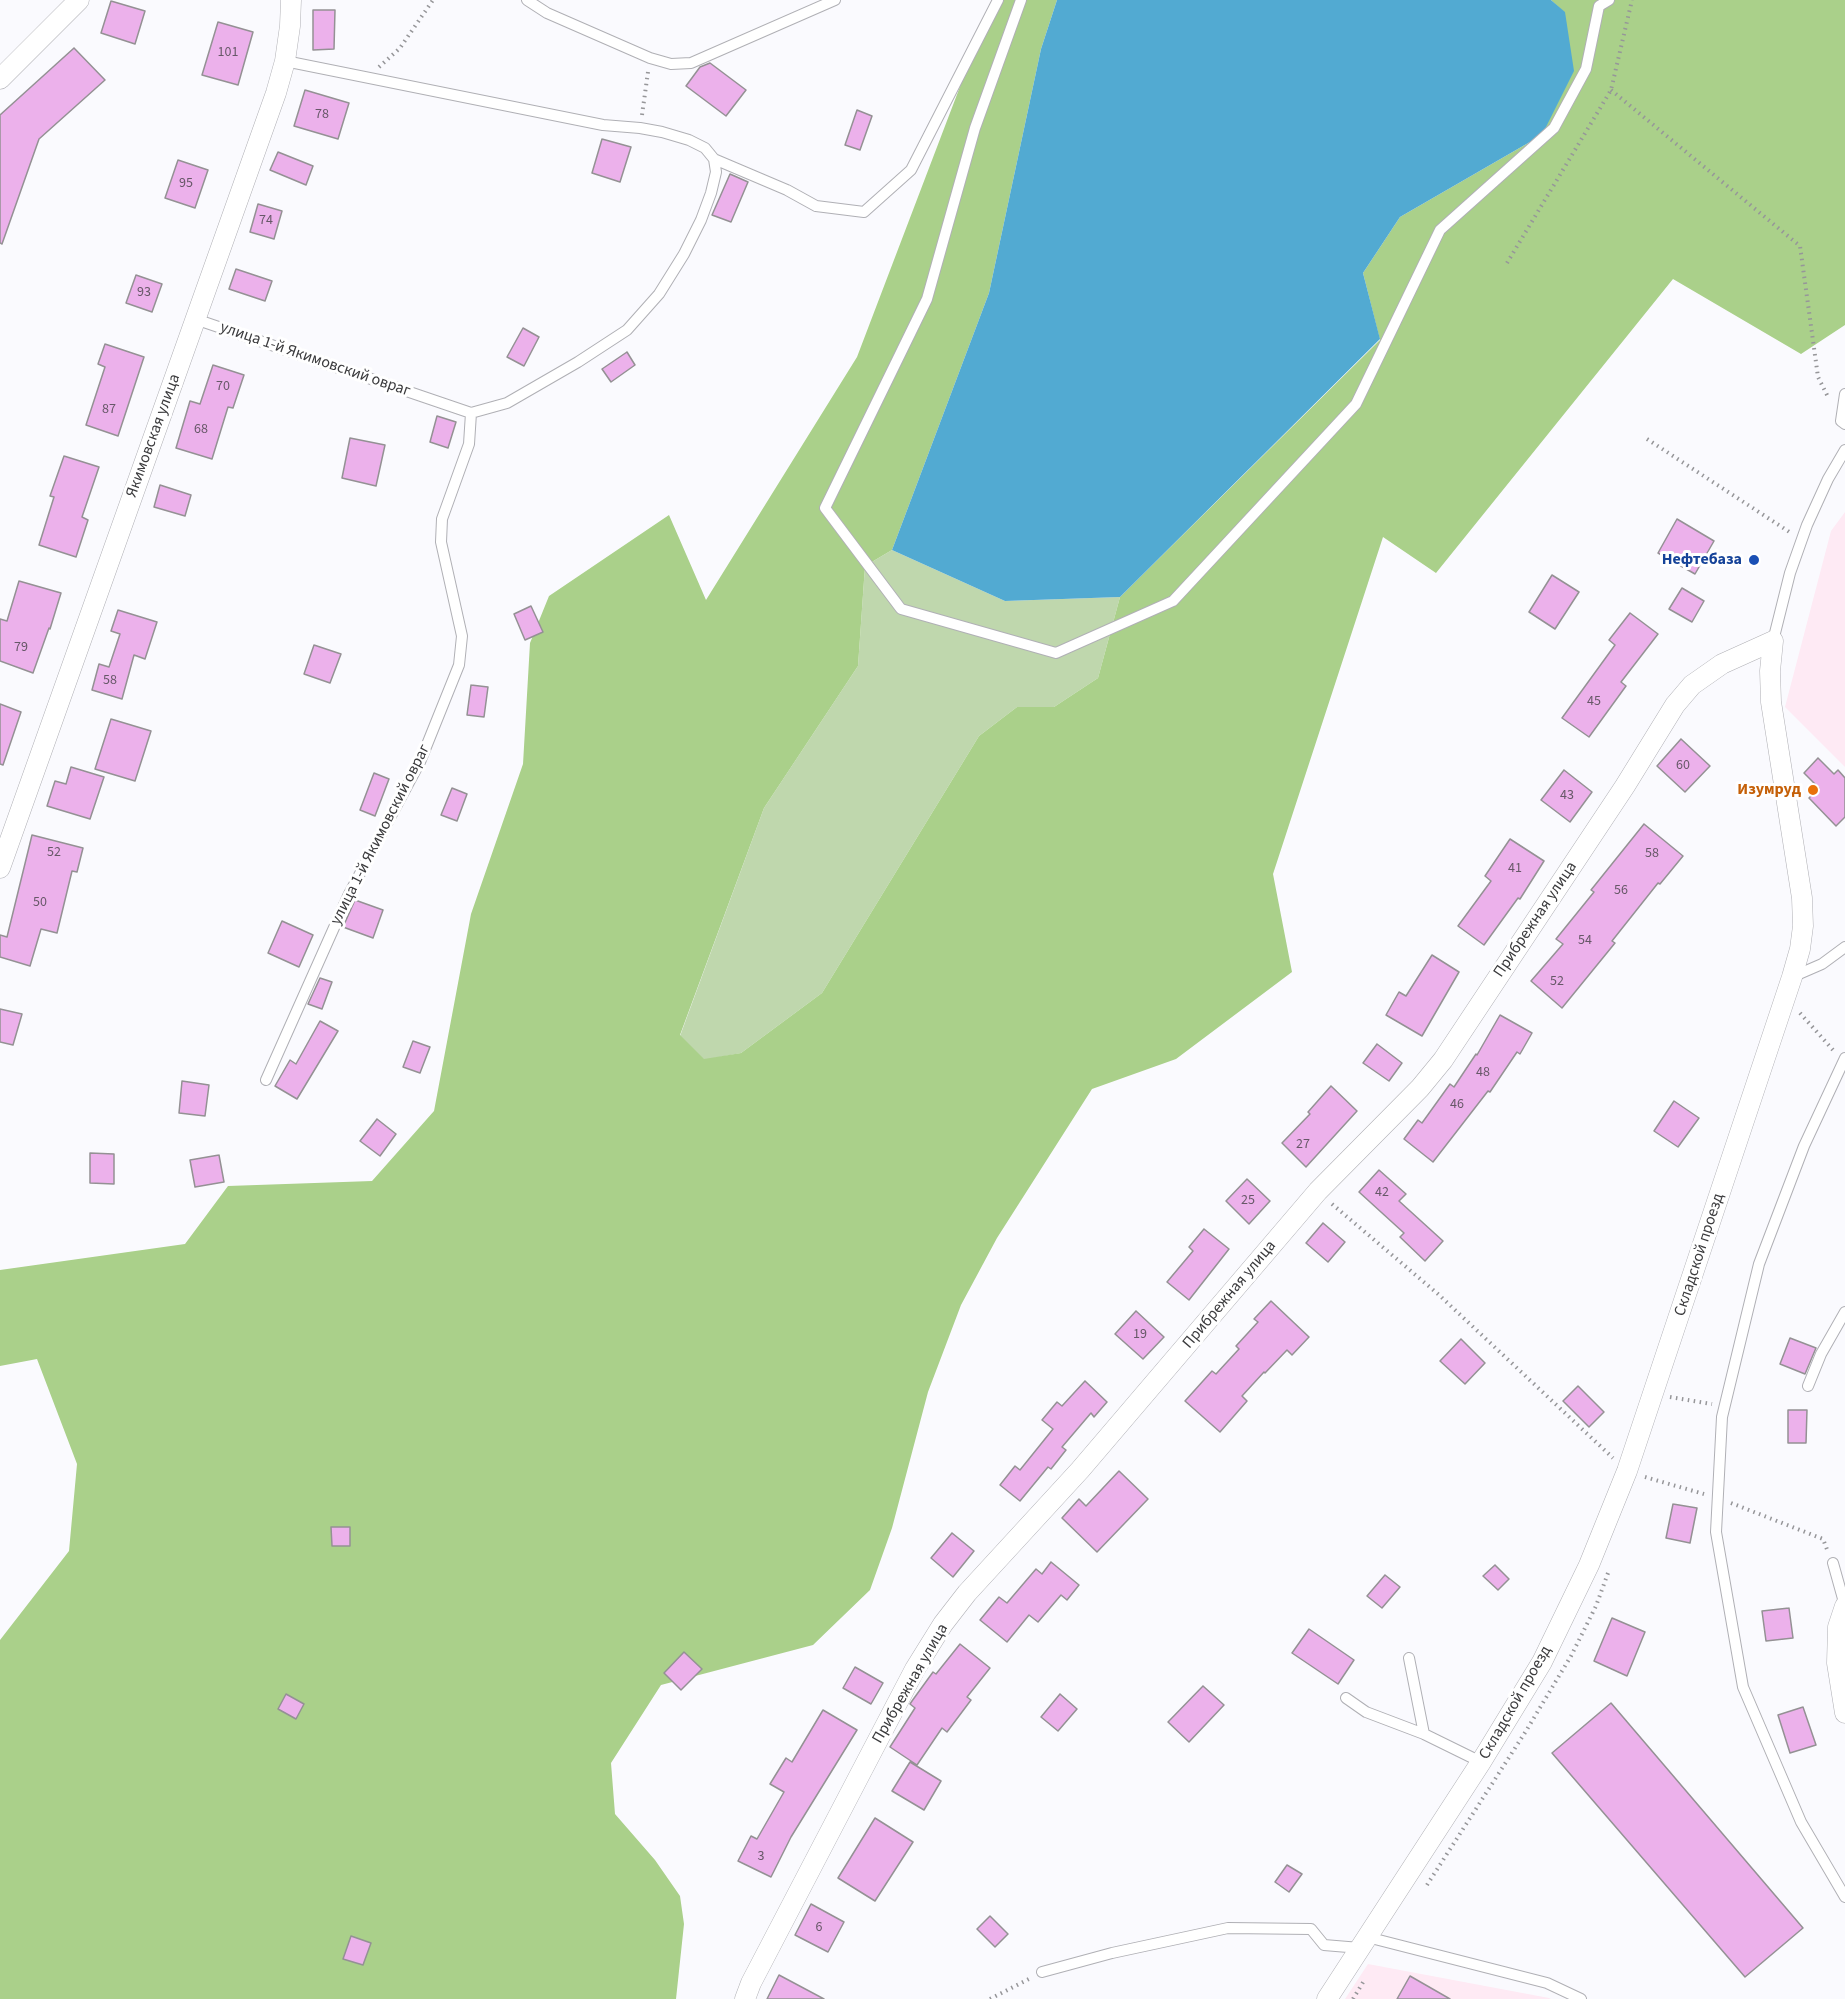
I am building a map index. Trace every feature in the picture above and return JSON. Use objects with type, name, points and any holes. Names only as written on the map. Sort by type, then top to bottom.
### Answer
[{"type":"street","points":[[0,79],[79,0]]},
{"type":"street","name":"Якимовская улица","points":[[0,868],[272,105],[285,61],[291,0]]},
{"type":"street","name":"Складской проезд","points":[[1327,1999],[1481,1762],[1542,1662],[1589,1565],[1627,1472],[1786,996],[1800,949],[1803,926],[1772,702],[1770,671],[1773,640]]},
{"type":"street","name":"Прибрежная улица","points":[[745,1999],[751,1983],[915,1669],[943,1624],[968,1593],[1080,1470],[1318,1191],[1420,1088],[1443,1060],[1625,786],[1675,705],[1692,685],[1722,664],[1773,640]]},
{"type":"street","points":[[1845,1606],[1838,1627],[1837,1664],[1845,1713]]},
{"type":"lane","points":[[527,0],[547,13],[650,58],[671,64],[691,63],[835,0]]},
{"type":"lane","points":[[285,61],[603,125],[640,128],[689,140],[705,148],[714,159],[787,190],[816,206],[864,213],[911,170],[998,0]]},
{"type":"lane","points":[[1022,0],[975,128],[927,300],[825,508],[901,609],[1056,653],[1173,601],[1356,404],[1440,230],[1554,128],[1586,69],[1599,6],[1609,0]]},
{"type":"lane","points":[[471,413],[507,403],[578,362],[627,330],[659,294],[684,254],[711,193],[716,172],[714,159]]},
{"type":"lane","name":"улица 1-й Якимовский овраг","points":[[195,318],[471,413],[469,444],[442,519],[441,542],[462,636],[459,665],[420,762],[349,894],[266,1080]]},
{"type":"lane","points":[[1843,423],[1845,394]]},
{"type":"lane","name":"Складской проезд","points":[[1773,640],[1790,573],[1802,539],[1828,479],[1845,450]]},
{"type":"lane","points":[[1792,977],[1822,964],[1845,947]]},
{"type":"lane","points":[[1844,1061],[1804,1146],[1759,1264],[1722,1417],[1716,1532],[1743,1687],[1801,1821],[1845,1897]]},
{"type":"lane","points":[[1808,1386],[1821,1354],[1845,1312]]},
{"type":"lane","points":[[1833,1563],[1845,1606]]},
{"type":"lane","points":[[1409,1658],[1424,1734]]},
{"type":"lane","points":[[1346,1698],[1366,1712],[1424,1734],[1481,1762]]},
{"type":"lane","points":[[1042,1972],[1112,1953],[1227,1928],[1311,1929],[1324,1945],[1363,1942],[1547,1983],[1581,1999]]},
{"type":"path","points":[[366,78],[400,48],[433,0]]},
{"type":"path","points":[[1507,263],[1611,90],[1632,0]]},
{"type":"path","points":[[640,128],[650,58]]},
{"type":"path","points":[[1611,90],[1800,246],[1818,377],[1843,423]]},
{"type":"path","points":[[1647,439],[1802,539]]},
{"type":"path","points":[[1786,996],[1844,1061]]},
{"type":"path","points":[[1318,1191],[1438,1294],[1627,1472],[1697,1492]]},
{"type":"path","points":[[1670,1397],[1725,1407]]},
{"type":"path","points":[[1718,1498],[1823,1539],[1833,1563]]},
{"type":"path","points":[[990,1999],[1042,1972]]},
{"type":"shaded area","points":[[1845,512],[1845,767],[1785,707],[1831,531]]},
{"type":"shaded area","points":[[1368,1964],[1549,1998],[1551,1999],[1345,1999]]},
{"type":"green space","points":[[993,0],[1057,0],[1041,49],[989,293],[892,550],[865,566],[858,666],[764,808],[680,1035],[704,1059],[741,1053],[822,993],[979,736],[1017,707],[1054,707],[1098,678],[1120,597],[1380,340],[1363,273],[1400,217],[1542,135],[1565,13],[1551,0],[1845,0],[1845,325],[1801,354],[1673,279],[1436,573],[1383,537],[1273,874],[1292,972],[1176,1059],[1092,1089],[997,1238],[961,1305],[928,1392],[892,1528],[870,1590],[813,1645],[661,1685],[611,1763],[615,1814],[655,1860],[680,1896],[684,1924],[676,1999],[0,1999],[0,1640],[69,1551],[77,1464],[37,1359],[0,1366],[0,1270],[185,1244],[228,1186],[372,1181],[434,1111],[471,914],[523,764],[530,643],[549,596],[669,515],[706,600],[857,357]]},
{"type":"green space","points":[[892,550],[1005,601],[1120,597],[1098,678],[1054,707],[1017,707],[979,736],[822,993],[741,1053],[704,1060],[680,1036],[764,808],[858,666],[865,566]]},
{"type":"water","points":[[1057,0],[1551,0],[1565,12],[1574,71],[1542,135],[1400,217],[1363,273],[1380,339],[1120,597],[1005,601],[892,550],[989,293],[1041,49]]},
{"type":"building","points":[[111,1],[145,11],[135,44],[101,33]]},
{"type":"building","points":[[313,10],[335,10],[334,49],[313,50]]},
{"type":"building","points":[[218,22],[253,32],[238,85],[202,75]]},
{"type":"building","points":[[74,48],[105,80],[39,139],[2,244],[0,243],[0,115]]},
{"type":"building","points":[[710,63],[746,90],[726,116],[686,86],[700,67]]},
{"type":"building","points":[[305,90],[349,103],[338,139],[294,126]]},
{"type":"building","points":[[857,110],[872,116],[860,150],[845,145]]},
{"type":"building","points":[[602,139],[631,147],[620,182],[592,173]]},
{"type":"building","points":[[278,152],[313,166],[306,185],[270,170]]},
{"type":"building","points":[[178,160],[208,170],[195,208],[165,198]]},
{"type":"building","points":[[730,174],[748,182],[731,222],[712,215]]},
{"type":"building","points":[[258,204],[282,211],[274,239],[250,232]]},
{"type":"building","points":[[236,269],[272,281],[265,301],[229,289]]},
{"type":"building","points":[[136,275],[162,284],[152,312],[126,303]]},
{"type":"building","points":[[523,328],[539,337],[524,366],[507,357]]},
{"type":"building","points":[[105,344],[144,357],[118,436],[86,425],[105,367],[98,364]]},
{"type":"building","points":[[627,352],[635,365],[611,382],[602,369]]},
{"type":"building","points":[[213,365],[244,375],[233,408],[228,407],[212,459],[176,448],[190,401],[200,404]]},
{"type":"building","points":[[437,416],[456,422],[448,448],[430,442]]},
{"type":"building","points":[[350,438],[385,445],[376,486],[342,478]]},
{"type":"building","points":[[64,456],[99,467],[82,517],[88,520],[76,557],[39,545],[54,497],[50,496]]},
{"type":"building","points":[[160,485],[191,495],[185,516],[154,507]]},
{"type":"building","points":[[1677,519],[1714,541],[1695,574],[1658,553]]},
{"type":"building","points":[[1552,575],[1579,592],[1555,629],[1529,612]]},
{"type":"building","points":[[19,581],[61,593],[33,673],[0,661],[0,619],[7,621]]},
{"type":"building","points":[[1682,588],[1704,601],[1692,622],[1669,609]]},
{"type":"building","points":[[531,606],[543,632],[525,640],[514,614]]},
{"type":"building","points":[[118,610],[157,622],[145,659],[134,655],[122,699],[92,690],[99,664],[109,667],[120,634],[111,631]]},
{"type":"building","points":[[1630,613],[1658,634],[1621,682],[1626,686],[1589,737],[1562,718],[1615,645],[1609,640]]},
{"type":"building","points":[[314,645],[341,654],[330,683],[304,674]]},
{"type":"building","points":[[471,685],[488,687],[484,717],[467,715]]},
{"type":"building","points":[[0,704],[21,712],[3,765],[0,764]]},
{"type":"building","points":[[111,719],[151,731],[135,781],[95,769]]},
{"type":"building","points":[[1681,739],[1710,766],[1685,792],[1657,766]]},
{"type":"building","points":[[1818,758],[1834,774],[1838,770],[1845,778],[1845,817],[1836,826],[1809,798],[1819,788],[1804,773]]},
{"type":"building","points":[[71,767],[104,777],[90,819],[47,806],[55,781],[66,784]]},
{"type":"building","points":[[1564,770],[1592,792],[1570,822],[1541,800]]},
{"type":"building","points":[[374,773],[389,779],[375,816],[360,810]]},
{"type":"building","points":[[452,788],[467,794],[457,821],[441,815]]},
{"type":"building","points":[[1644,824],[1683,856],[1660,884],[1658,883],[1612,941],[1615,943],[1562,1008],[1531,981],[1563,944],[1556,939],[1594,892],[1591,890]]},
{"type":"building","points":[[32,835],[83,848],[77,872],[72,871],[57,933],[41,929],[30,966],[0,957],[0,935],[7,937]]},
{"type":"building","points":[[1510,839],[1544,861],[1520,899],[1518,898],[1484,945],[1458,926],[1491,881],[1485,876]]},
{"type":"building","points":[[355,900],[383,910],[373,938],[343,927]]},
{"type":"building","points":[[282,921],[313,935],[299,967],[268,953]]},
{"type":"building","points":[[1432,955],[1459,972],[1422,1036],[1386,1015],[1399,992],[1406,996]]},
{"type":"building","points":[[320,978],[332,982],[322,1009],[308,1004]]},
{"type":"building","points":[[0,1009],[22,1014],[13,1045],[0,1042]]},
{"type":"building","points":[[1500,1015],[1532,1033],[1520,1054],[1517,1052],[1490,1092],[1488,1091],[1433,1162],[1404,1139],[1418,1120],[1422,1123],[1450,1084],[1454,1087],[1477,1055]]},
{"type":"building","points":[[320,1021],[338,1031],[297,1099],[275,1086],[290,1060],[296,1064]]},
{"type":"building","points":[[413,1041],[430,1047],[420,1073],[403,1067]]},
{"type":"building","points":[[1377,1044],[1402,1063],[1389,1081],[1363,1063]]},
{"type":"building","points":[[182,1081],[209,1085],[205,1116],[179,1113]]},
{"type":"building","points":[[1331,1086],[1357,1111],[1306,1167],[1282,1143],[1310,1114],[1308,1112]]},
{"type":"building","points":[[1674,1101],[1699,1118],[1678,1147],[1654,1131]]},
{"type":"building","points":[[377,1119],[396,1134],[380,1156],[360,1141]]},
{"type":"building","points":[[90,1153],[114,1154],[114,1184],[90,1183]]},
{"type":"building","points":[[219,1155],[224,1182],[195,1187],[190,1160]]},
{"type":"building","points":[[1379,1170],[1406,1194],[1399,1201],[1443,1241],[1425,1261],[1400,1237],[1404,1233],[1359,1192]]},
{"type":"building","points":[[1247,1179],[1270,1201],[1249,1224],[1226,1201]]},
{"type":"building","points":[[1323,1223],[1345,1242],[1328,1262],[1306,1243]]},
{"type":"building","points":[[1204,1229],[1229,1249],[1189,1300],[1167,1282],[1193,1251],[1189,1247]]},
{"type":"building","points":[[1271,1301],[1309,1337],[1292,1355],[1287,1350],[1264,1372],[1242,1396],[1247,1401],[1220,1432],[1185,1401],[1212,1371],[1216,1374],[1239,1349],[1236,1346],[1258,1322],[1254,1319]]},
{"type":"building","points":[[1136,1311],[1164,1337],[1143,1359],[1115,1334]]},
{"type":"building","points":[[1790,1338],[1816,1348],[1805,1374],[1780,1364]]},
{"type":"building","points":[[1461,1339],[1485,1363],[1465,1384],[1440,1361]]},
{"type":"building","points":[[1085,1381],[1107,1402],[1094,1417],[1091,1413],[1062,1447],[1066,1450],[1051,1469],[1048,1467],[1020,1501],[1000,1485],[1015,1466],[1020,1470],[1053,1429],[1042,1420],[1057,1402],[1062,1406]]},
{"type":"building","points":[[1578,1386],[1604,1412],[1589,1427],[1563,1401]]},
{"type":"building","points":[[1788,1410],[1807,1410],[1806,1443],[1788,1443]]},
{"type":"building","points":[[1119,1471],[1148,1499],[1097,1552],[1062,1518],[1079,1499],[1086,1506]]},
{"type":"building","points":[[1673,1504],[1697,1508],[1690,1543],[1666,1538]]},
{"type":"building","points":[[331,1527],[350,1527],[350,1546],[332,1546]]},
{"type":"building","points":[[952,1533],[974,1551],[953,1577],[931,1558]]},
{"type":"building","points":[[1051,1562],[1079,1585],[1067,1600],[1061,1595],[1038,1622],[1029,1615],[1007,1642],[980,1620],[999,1597],[1007,1603],[1036,1569],[1042,1574]]},
{"type":"building","points":[[1495,1565],[1509,1579],[1498,1590],[1483,1576]]},
{"type":"building","points":[[1385,1575],[1400,1587],[1382,1608],[1367,1596]]},
{"type":"building","points":[[1789,1608],[1793,1638],[1766,1641],[1762,1611]]},
{"type":"building","points":[[1612,1618],[1645,1632],[1627,1676],[1594,1661]]},
{"type":"building","points":[[1309,1629],[1354,1660],[1338,1684],[1292,1653]]},
{"type":"building","points":[[960,1644],[990,1668],[967,1697],[971,1700],[947,1732],[942,1728],[917,1765],[890,1747],[915,1708],[910,1704],[912,1701],[933,1672],[936,1674]]},
{"type":"building","points":[[684,1652],[702,1669],[681,1690],[664,1673]]},
{"type":"building","points":[[855,1667],[883,1683],[871,1704],[843,1688]]},
{"type":"building","points":[[1203,1686],[1224,1705],[1189,1742],[1168,1722]]},
{"type":"building","points":[[286,1694],[304,1704],[296,1719],[278,1709]]},
{"type":"building","points":[[1060,1694],[1077,1709],[1058,1731],[1041,1717]]},
{"type":"building","points":[[1611,1703],[1803,1928],[1745,1977],[1552,1753]]},
{"type":"building","points":[[1803,1707],[1816,1745],[1790,1753],[1778,1715]]},
{"type":"building","points":[[823,1710],[857,1730],[791,1837],[771,1877],[738,1861],[751,1836],[757,1839],[784,1792],[770,1784],[786,1758],[792,1762]]},
{"type":"building","points":[[910,1762],[941,1781],[924,1810],[892,1791]]},
{"type":"building","points":[[875,1818],[913,1842],[875,1901],[838,1878]]},
{"type":"building","points":[[1287,1865],[1302,1874],[1289,1892],[1275,1882]]},
{"type":"building","points":[[811,1904],[844,1922],[828,1952],[795,1935]]},
{"type":"building","points":[[990,1916],[1008,1934],[995,1947],[977,1929]]},
{"type":"building","points":[[351,1936],[371,1943],[363,1965],[343,1959]]},
{"type":"building","points":[[779,1975],[824,1999],[767,1999]]},
{"type":"building","points":[[1410,1976],[1450,1999],[1397,1999]]},
{"type":"place","name":"Нефтебаза","points":[[1754,560]]},
{"type":"place","name":"Изумруд","points":[[1813,790]]}]
